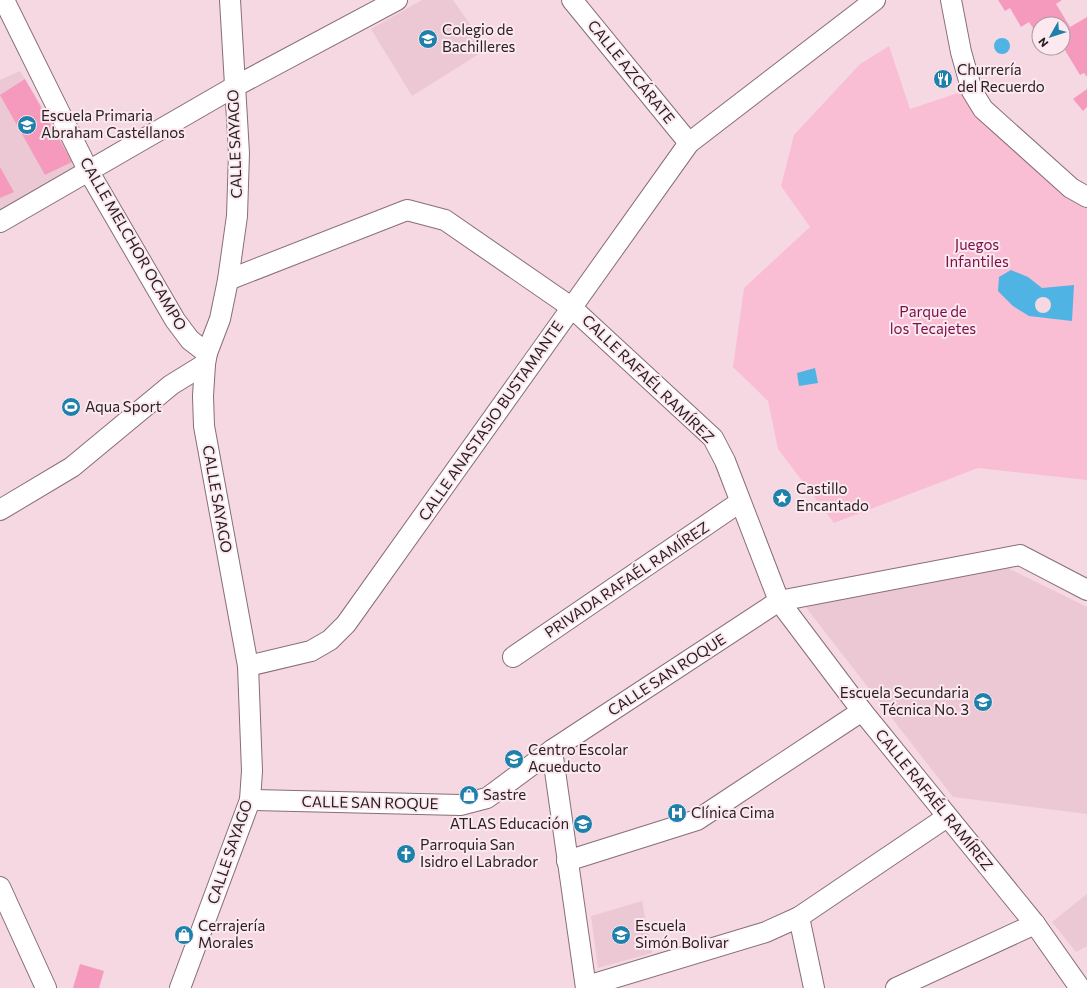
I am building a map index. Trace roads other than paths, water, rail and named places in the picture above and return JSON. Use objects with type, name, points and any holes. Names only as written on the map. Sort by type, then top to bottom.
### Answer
[{"type":"street","name":"CALLE MELCHOR OCAMPO","points":[[4,0],[89,172],[175,320],[206,358]]},
{"type":"street","name":"CALLE SAYAGO","points":[[180,988],[250,800],[252,771],[248,666],[204,426],[203,396],[206,358],[220,319],[228,280],[237,216],[239,154],[230,0]]},
{"type":"street","points":[[0,222],[234,87],[397,0]]},
{"type":"street","name":"CALLE AZCÁRATE","points":[[572,0],[689,143]]},
{"type":"street","name":"CALLE ANASTASIO BUSTAMANTE","points":[[248,666],[311,652],[330,640],[346,624],[689,143],[875,0]]},
{"type":"street","points":[[951,0],[961,52],[972,91],[983,109],[1071,188],[1087,197]]},
{"type":"street","name":"CALLE RAFAÉL RAMÍREZ","points":[[228,280],[408,210],[445,220],[572,307],[713,438],[725,461],[779,601],[862,711],[1035,924],[1080,988]]},
{"type":"street","points":[[0,510],[72,467],[206,358]]},
{"type":"street","name":"PRIVADA RAFAÉL RAMÍREZ","points":[[513,657],[740,502]]},
{"type":"street","name":"CALLE SAN ROQUE","points":[[250,800],[460,805],[487,798],[552,750],[779,601],[1020,554],[1087,590]]},
{"type":"street","points":[[567,860],[697,820],[862,711]]},
{"type":"street","points":[[552,750],[586,987],[766,932],[799,917],[947,817]]},
{"type":"street","points":[[0,887],[46,988]]},
{"type":"street","points":[[799,917],[814,988]]},
{"type":"street","points":[[896,988],[1035,924]]},
{"type":"water","points":[[999,38],[1005,38],[1010,43],[1008,52],[1005,54],[999,54],[994,49],[994,43]]},
{"type":"water","points":[[1011,270],[1028,277],[1042,288],[1074,285],[1072,321],[1029,316],[1013,306],[998,291],[999,277]]},
{"type":"water","points":[[815,368],[818,383],[799,386],[797,373]]},
{"type":"place","name":"Colegio de Bachilleres","points":[[428,39]]},
{"type":"place","name":"Churrería del Recuerdo","points":[[943,79]]},
{"type":"place","name":"Escuela Primaria Abraham Castellanos","points":[[27,125]]},
{"type":"place","name":"Aqua Sport","points":[[71,407]]},
{"type":"place","name":"Castillo Encantado","points":[[782,498]]},
{"type":"place","name":"Escuela Secundaria Técnica No. 3","points":[[983,702]]},
{"type":"place","name":"Centro Escolar Acueducto","points":[[514,759]]},
{"type":"place","name":"Sastre","points":[[469,795]]},
{"type":"place","name":"Clínica Cima","points":[[677,813]]},
{"type":"place","name":"ATLAS Educación","points":[[583,824]]},
{"type":"place","name":"Parroquia San Isidro el Labrador","points":[[406,854]]},
{"type":"place","name":"Cerrajería Morales","points":[[184,935]]},
{"type":"place","name":"Escuela Simón Bolivar","points":[[621,935]]},
{"type":"park label","name":"Juegos Infantiles","points":[[977,254]]},
{"type":"park label","name":"Parque de los Tecajetes","points":[[933,320]]}]
